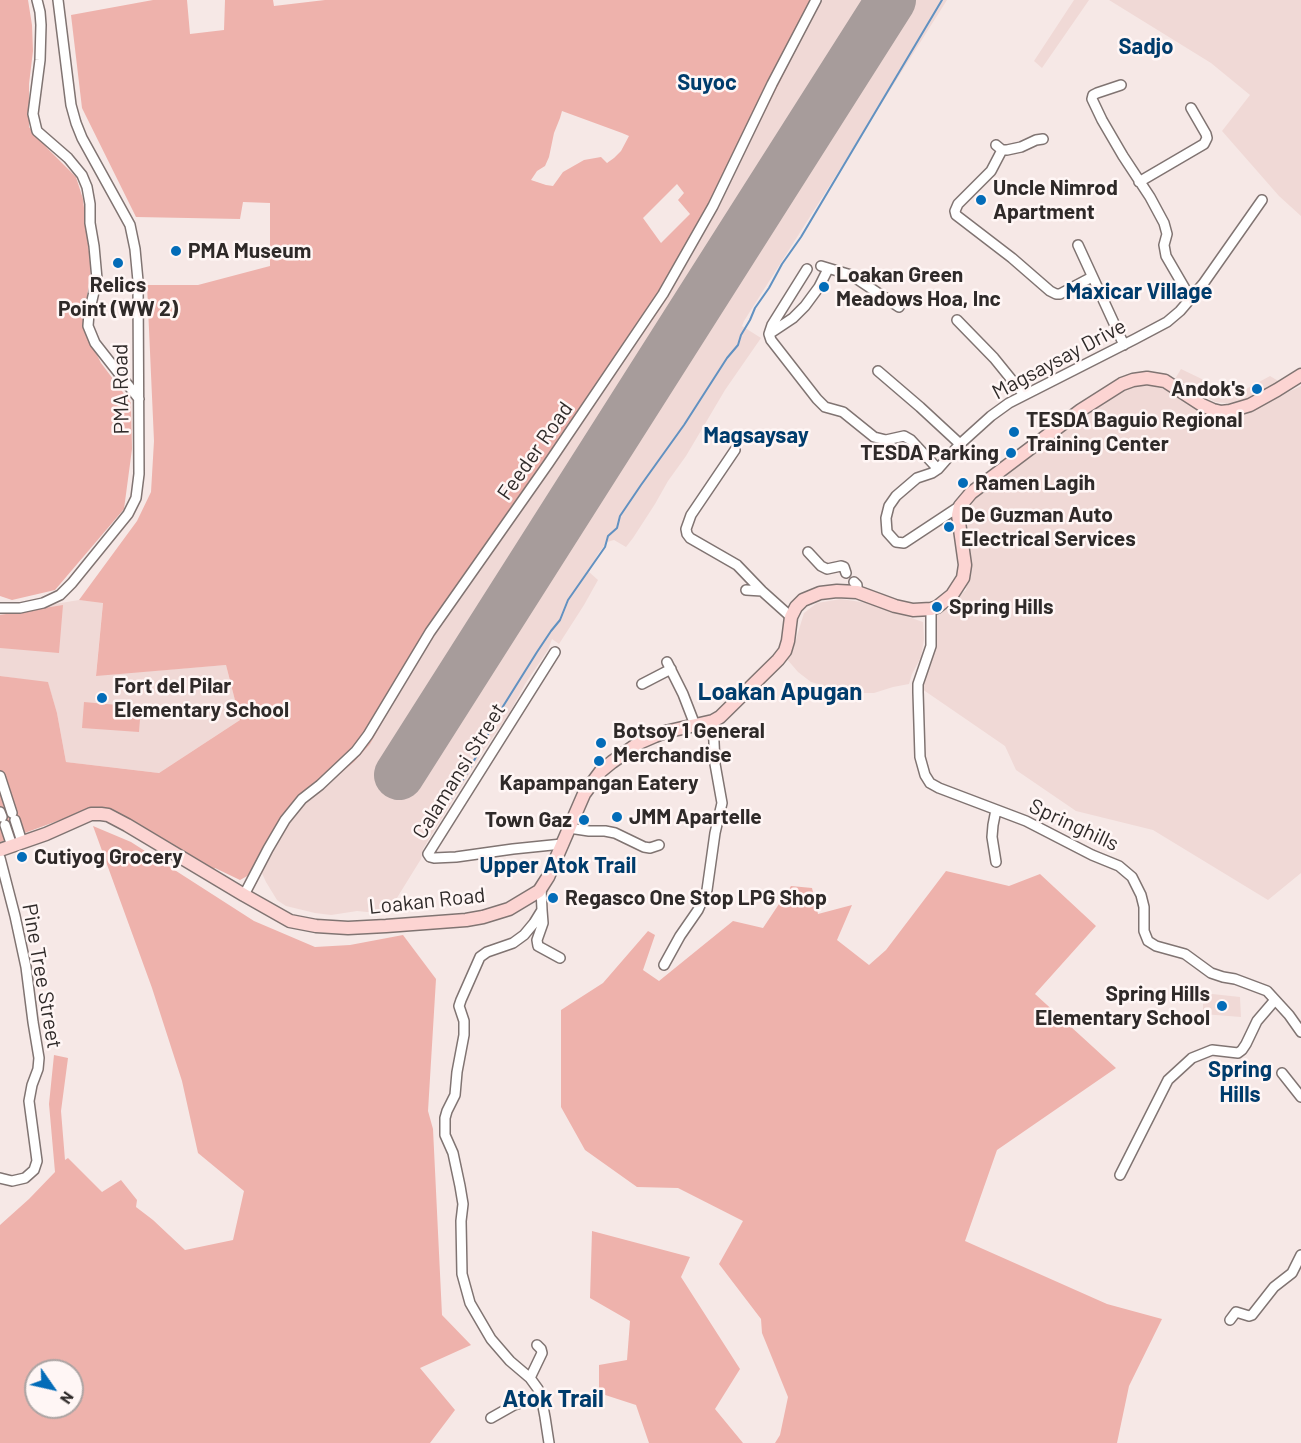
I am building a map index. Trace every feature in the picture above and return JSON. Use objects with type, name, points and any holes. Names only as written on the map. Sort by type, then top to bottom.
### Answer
[{"type":"main road","points":[[791,617],[803,600],[820,593],[855,587],[895,606],[913,610],[931,609],[942,603],[952,595],[963,578],[965,565],[958,515],[960,506],[971,494],[1081,410],[1122,384],[1147,378],[1165,381],[1202,405],[1221,412],[1250,405],[1301,375]]},
{"type":"main road","name":"Loakan Road","points":[[11,846],[46,834],[91,814],[108,815],[290,921],[316,926],[348,928],[397,926],[483,917],[509,909],[539,891],[548,877],[584,794],[591,783],[612,762],[655,735],[713,721],[727,710],[785,651],[791,617]]},
{"type":"street","points":[[37,0],[41,25],[40,60],[33,114],[37,131],[68,158],[82,175],[87,187],[97,279],[88,326],[95,343],[139,399]]},
{"type":"street","name":"PMA Road","points":[[0,608],[20,608],[42,603],[60,595],[72,584],[128,514],[136,498],[139,474],[138,281],[135,249],[130,225],[76,123],[71,105],[58,0]]},
{"type":"street","name":"Feeder Road","points":[[244,895],[285,820],[302,799],[356,751],[368,735],[430,633],[663,294],[713,206],[816,0]]},
{"type":"street","points":[[1122,86],[1097,93],[1092,99],[1102,120],[1164,223],[1167,234],[1164,245],[1166,256],[1191,299]]},
{"type":"street","points":[[1139,182],[1204,144],[1206,134],[1191,108]]},
{"type":"street","points":[[1043,139],[1007,150],[999,147],[991,171],[958,204],[956,215],[1056,294],[1092,277]]},
{"type":"street","name":"Magsaysay Drive","points":[[960,506],[904,543],[896,542],[887,532],[886,518],[889,506],[896,496],[917,478],[938,469],[960,444],[991,416],[1009,403],[1167,322],[1191,299],[1262,200]]},
{"type":"street","points":[[1078,245],[1124,345]]},
{"type":"street","points":[[769,334],[805,306],[819,287],[825,268],[851,275],[898,308]]},
{"type":"street","points":[[807,269],[772,326],[769,334],[771,340],[825,407],[843,412],[874,437],[886,440],[904,436],[911,440],[938,469]]},
{"type":"street","points":[[957,320],[994,358],[1024,395]]},
{"type":"street","points":[[878,371],[960,444]]},
{"type":"street","points":[[735,450],[691,515],[686,529],[687,534],[690,538],[737,565],[791,617]]},
{"type":"street","points":[[808,552],[821,566],[827,569],[841,566],[844,567],[846,573]]},
{"type":"street","points":[[746,590],[762,591]]},
{"type":"street","name":"Springhills","points":[[931,609],[931,646],[918,684],[920,757],[924,776],[934,786],[1026,821],[1092,855],[1119,866],[1132,877],[1141,895],[1144,907],[1144,932],[1148,941],[1156,946],[1185,954],[1211,973],[1253,985],[1267,992],[1289,1015],[1301,1032]]},
{"type":"street","name":"Calamansi Street","points":[[555,652],[428,854],[430,857],[456,857],[562,844]]},
{"type":"street","points":[[642,684],[669,665],[695,725]]},
{"type":"street","points":[[664,965],[698,910],[707,890],[715,833],[722,803],[715,764],[713,721]]},
{"type":"street","points":[[1,782],[14,816],[11,846]]},
{"type":"street","points":[[996,810],[992,837],[996,862]]},
{"type":"street","points":[[2,818],[11,846]]},
{"type":"street","points":[[569,828],[615,833],[644,847],[659,845]]},
{"type":"street","name":"Pine Tree Street","points":[[0,858],[26,967],[39,1058],[29,1101],[37,1161],[34,1170],[25,1178],[12,1181],[0,1178]]},
{"type":"street","points":[[541,888],[543,923],[537,940],[538,945],[560,958]]},
{"type":"street","points":[[542,910],[524,935],[513,943],[487,952],[480,957],[474,968],[459,1006],[464,1021],[464,1035],[455,1095],[445,1118],[445,1135],[456,1163],[462,1195],[462,1274],[470,1303],[491,1339],[510,1361],[530,1378],[541,1395],[549,1443]]},
{"type":"street","points":[[1120,1175],[1168,1080],[1192,1058],[1212,1050],[1238,1053],[1246,1044],[1257,1021],[1275,1000]]},
{"type":"street","points":[[1282,1074],[1301,1096]]},
{"type":"street","points":[[1230,1320],[1238,1311],[1251,1316],[1274,1287],[1292,1273],[1301,1255]]},
{"type":"street","points":[[530,1378],[542,1353],[537,1345]]},
{"type":"street","points":[[491,1418],[514,1405],[541,1395]]},
{"type":"shaded area","points":[[0,0],[28,0],[33,51],[29,84],[29,127],[76,177],[83,199],[91,270],[85,331],[101,363],[131,403],[132,449],[124,509],[55,590],[12,600],[0,596]]},
{"type":"shaded area","points":[[153,0],[187,0],[190,34],[224,30],[225,0],[273,0],[274,6],[325,0],[821,0],[717,207],[660,309],[430,637],[370,744],[354,762],[302,805],[283,829],[260,869],[240,880],[215,868],[213,870],[90,809],[0,842],[0,676],[48,682],[57,713],[66,762],[159,773],[240,720],[226,665],[96,676],[103,603],[79,600],[137,521],[151,492],[154,441],[147,285],[198,285],[270,266],[270,203],[243,202],[240,219],[136,217],[82,108],[71,15]],"holes":[[[562,111],[629,136],[621,151],[607,163],[601,157],[584,160],[563,172],[553,186],[546,185],[531,180],[537,171],[545,166]],[[677,184],[684,193],[678,200],[690,214],[661,243],[643,218]]]},
{"type":"shaded area","points":[[821,0],[947,0],[744,321],[742,326],[761,338],[725,390],[633,538],[626,547],[614,540],[607,542],[598,554],[589,572],[598,580],[584,605],[559,644],[552,639],[548,650],[525,684],[509,714],[423,849],[421,859],[387,914],[357,911],[331,915],[286,906],[277,900],[260,869],[283,829],[302,805],[354,762],[430,637],[660,309],[696,247]]},
{"type":"shaded area","points":[[1074,0],[1089,0],[1042,68],[1034,61]]},
{"type":"shaded area","points":[[1109,0],[1301,0],[1301,216],[1279,196],[1222,131],[1250,95],[1211,63]]},
{"type":"shaded area","points":[[1181,369],[1235,395],[1270,376],[1280,382],[1235,404],[1215,402],[1175,379]]},
{"type":"shaded area","points":[[1145,384],[1167,390],[1205,416],[1241,414],[1301,386],[1301,873],[1268,900],[1153,830],[1076,811],[1016,770],[1005,746],[922,689],[935,651],[936,616],[966,590],[971,559],[964,516],[971,502],[1110,396],[1126,388]]},
{"type":"shaded area","points":[[841,599],[868,603],[923,622],[924,639],[921,657],[909,684],[874,693],[853,693],[811,682],[786,658],[794,646],[804,613],[817,603]]},
{"type":"shaded area","name":"Fort del Pilar Elementary School","points":[[79,600],[103,602],[96,675],[226,665],[240,720],[159,773],[66,762],[57,713],[48,683],[0,676],[0,613]]},
{"type":"shaded area","points":[[63,605],[59,653],[0,648],[0,615]]},
{"type":"shaded area","points":[[84,702],[141,707],[139,732],[82,728]]},
{"type":"shaded area","points":[[93,826],[131,842],[254,921],[315,947],[350,945],[403,935],[436,979],[428,1111],[433,1129],[442,1315],[471,1345],[420,1368],[455,1410],[430,1443],[0,1443],[0,1225],[55,1172],[49,1104],[54,1055],[68,1058],[61,1111],[65,1160],[68,1158],[102,1192],[121,1180],[137,1200],[136,1207],[185,1250],[233,1240],[244,1191],[198,1153],[182,1081],[152,988]]},
{"type":"shaded area","points":[[946,871],[1009,886],[1040,874],[1096,926],[1035,994],[1116,1068],[997,1150],[965,1241],[1107,1304],[1162,1319],[1129,1386],[1117,1443],[775,1443],[780,1435],[788,1397],[762,1333],[761,1319],[719,1264],[743,1221],[678,1188],[637,1187],[585,1150],[561,1107],[561,1010],[603,983],[648,931],[655,935],[643,970],[659,981],[733,921],[763,928],[791,886],[812,888],[818,914],[852,905],[837,940],[869,965],[886,950]]},
{"type":"shaded area","name":"Spring Hills Elementary School","points":[[1203,993],[1240,997],[1241,1017],[1203,1014]]},
{"type":"shaded area","points":[[592,1231],[690,1257],[681,1277],[740,1369],[715,1409],[743,1443],[649,1443],[636,1405],[599,1393],[599,1365],[627,1360],[630,1321],[590,1298]]},
{"type":"waterway","points":[[450,800],[502,708],[560,620],[568,600],[605,547],[608,536],[617,528],[620,516],[738,345],[755,308],[801,237],[942,0]]},
{"type":"runway","points":[[399,775],[891,0]]},
{"type":"place","name":"Uncle Nimrod Apartment","points":[[981,200]]},
{"type":"place","name":"PMA Museum","points":[[176,251]]},
{"type":"place","name":"Relics Point (WW 2)","points":[[118,263]]},
{"type":"place","name":"Loakan Green Meadows Hoa, Inc","points":[[824,287]]},
{"type":"place","name":"Andok's","points":[[1257,389]]},
{"type":"place","name":"TESDA Baguio Regional Training Center","points":[[1014,432]]},
{"type":"place","name":"TESDA Parking","points":[[1011,453]]},
{"type":"place","name":"Ramen Lagih","points":[[963,483]]},
{"type":"place","name":"De Guzman Auto Electrical Services","points":[[949,527]]},
{"type":"place","name":"Spring Hills","points":[[937,607]]},
{"type":"place","name":"Fort del Pilar Elementary School","points":[[102,698]]},
{"type":"place","name":"Botsoy 1 General Merchandise","points":[[601,743]]},
{"type":"place","name":"Kapampangan Eatery","points":[[599,761]]},
{"type":"place","name":"JMM Apartelle","points":[[617,817]]},
{"type":"place","name":"Town Gaz","points":[[584,820]]},
{"type":"place","name":"Cutiyog Grocery","points":[[22,857]]},
{"type":"place","name":"Regasco One Stop LPG Shop","points":[[553,898]]},
{"type":"place","name":"Spring Hills Elementary School","points":[[1222,1006]]},
{"type":"district","name":"Sadjo","points":[[1146,47]]},
{"type":"district","name":"Suyoc","points":[[707,83]]},
{"type":"district","name":"Maxicar Village","points":[[1139,292]]},
{"type":"district","name":"Magsaysay","points":[[756,436]]},
{"type":"district","name":"Loakan Apugan","points":[[780,692]]},
{"type":"district","name":"Upper Atok Trail","points":[[558,866]]},
{"type":"district","name":"Spring Hills","points":[[1240,1082]]},
{"type":"district","name":"Atok Trail","points":[[553,1399]]}]
